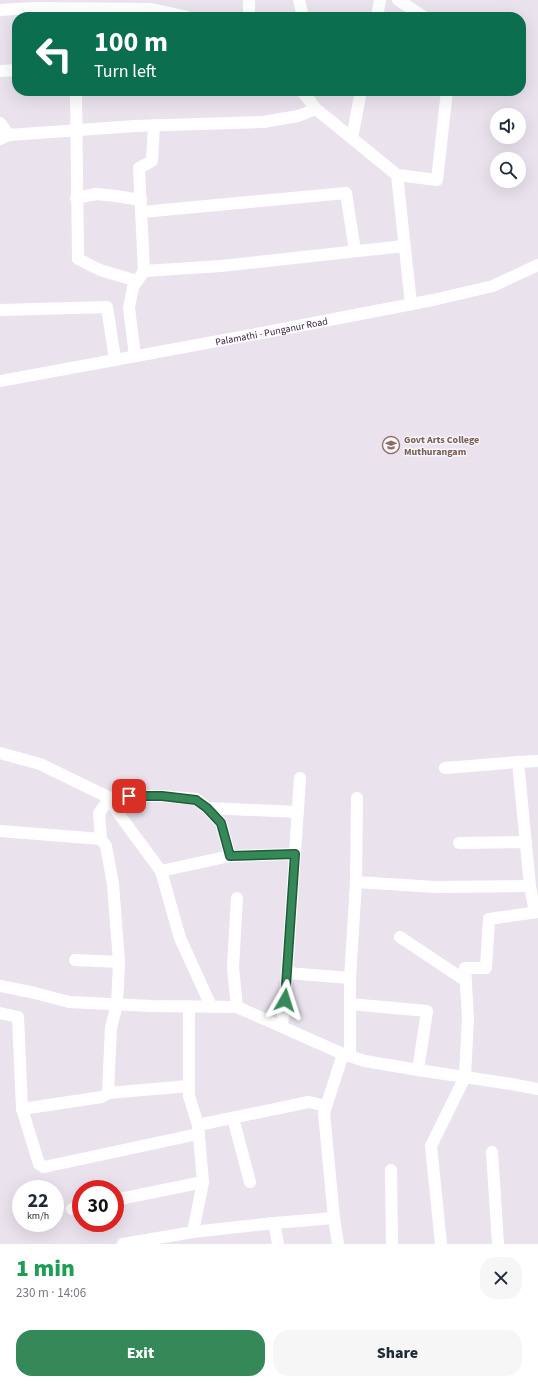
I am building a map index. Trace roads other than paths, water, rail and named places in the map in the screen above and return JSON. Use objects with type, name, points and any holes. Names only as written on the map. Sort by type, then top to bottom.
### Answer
[{"type":"street","points":[[249,0],[249,12]]},
{"type":"street","points":[[299,0],[302,12]]},
{"type":"street","points":[[378,12],[380,0]]},
{"type":"street","points":[[398,0],[416,12]]},
{"type":"street","points":[[0,10],[149,5],[172,12]]},
{"type":"street","points":[[0,71],[12,70]]},
{"type":"street","points":[[76,96],[76,198],[78,259],[100,270],[141,276],[404,246]]},
{"type":"street","points":[[306,96],[316,109],[397,175],[437,180],[446,96]]},
{"type":"street","points":[[352,138],[361,96]]},
{"type":"street","points":[[0,123],[4,137],[76,130],[154,125],[263,122],[298,116],[316,109]]},
{"type":"street","points":[[136,356],[129,308],[133,287],[141,276],[141,206],[139,168],[152,161],[154,125]]},
{"type":"street","points":[[397,175],[411,304]]},
{"type":"street","points":[[76,198],[96,194],[116,196],[141,206],[346,193],[355,251]]},
{"type":"street","name":"Palamathi - Punganur Road","points":[[0,381],[411,304],[493,286],[538,265]]},
{"type":"street","points":[[0,310],[107,307],[116,359]]},
{"type":"street","points":[[0,753],[40,764],[110,798],[129,796],[168,797],[196,800],[207,808],[221,823],[230,856]]},
{"type":"street","points":[[445,768],[538,761]]},
{"type":"street","points":[[441,1244],[431,1146],[466,1077],[468,1018],[465,968],[486,968],[489,919],[537,912],[530,886],[518,762]]},
{"type":"street","points":[[282,1026],[300,778]]},
{"type":"street","points":[[108,1093],[111,1028],[117,1004],[119,962],[113,884],[106,846],[101,839],[99,813],[110,798]]},
{"type":"street","points":[[110,798],[118,813],[161,871],[180,938],[211,1006]]},
{"type":"street","points":[[338,1244],[334,1218],[324,1113],[347,1055],[356,882],[357,798]]},
{"type":"street","points":[[207,808],[298,812]]},
{"type":"street","points":[[0,831],[101,839]]},
{"type":"street","points":[[459,843],[526,842]]},
{"type":"street","points":[[161,871],[230,856],[295,854]]},
{"type":"street","points":[[356,882],[436,887],[530,886]]},
{"type":"street","points":[[237,898],[233,967],[237,1007]]},
{"type":"street","points":[[400,937],[466,981]]},
{"type":"street","points":[[75,960],[119,962]]},
{"type":"street","points":[[287,973],[350,978]]},
{"type":"street","points":[[0,986],[69,1002],[237,1007],[364,1061],[538,1089]]},
{"type":"street","points":[[350,1004],[427,1011],[418,1070]]},
{"type":"street","points":[[189,1006],[189,1096],[198,1130],[203,1182],[192,1232]]},
{"type":"street","points":[[0,1013],[18,1017],[22,1110],[39,1164],[44,1168],[198,1130],[233,1118],[309,1102],[326,1106]]},
{"type":"street","points":[[22,1110],[102,1097],[108,1093],[189,1086]]},
{"type":"street","points":[[233,1118],[250,1182]]},
{"type":"street","points":[[492,1152],[498,1244]]},
{"type":"street","points":[[391,1170],[392,1244]]},
{"type":"street","points":[[124,1198],[203,1182]]},
{"type":"street","points":[[123,1244],[192,1232],[334,1218]]},
{"type":"street","points":[[274,1223],[278,1244]]},
{"type":"place","name":"Govt Arts College Muthurangam","points":[[391,445]]}]
